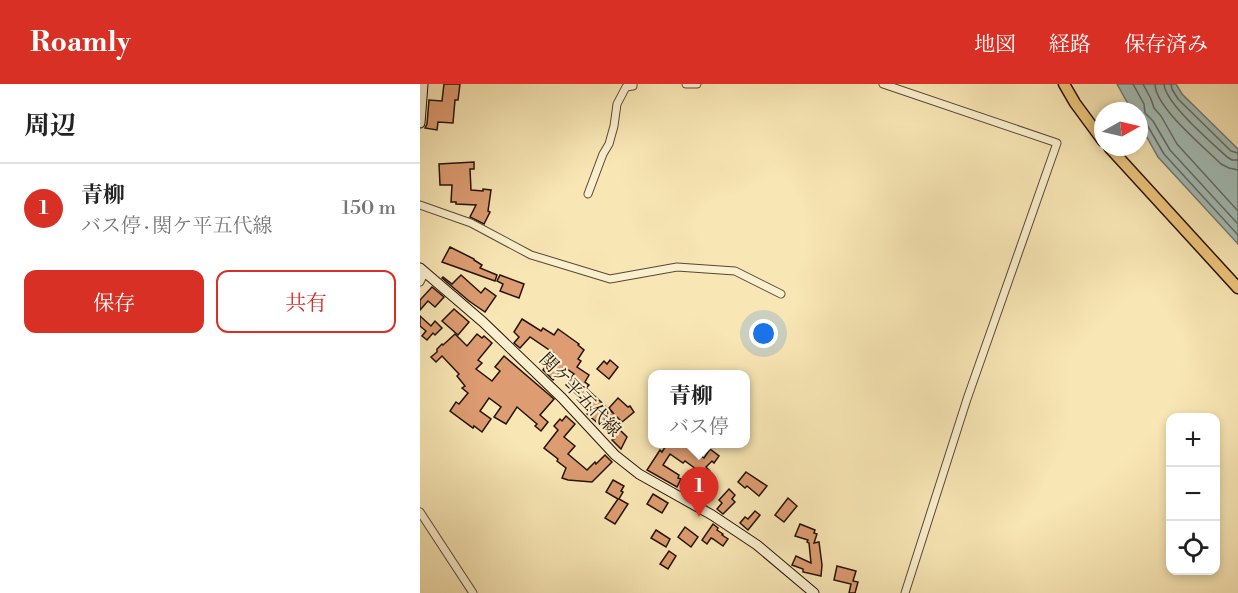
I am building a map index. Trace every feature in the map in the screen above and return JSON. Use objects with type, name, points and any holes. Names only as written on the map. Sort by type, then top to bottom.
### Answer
[{"type":"main road","points":[[420,123],[423,84]]},
{"type":"main road","points":[[1064,84],[1094,129]]},
{"type":"main road","points":[[1116,156],[1238,288]]},
{"type":"main road","name":"関ケ平五代線","points":[[423,270],[483,322],[562,398],[615,455],[639,474],[712,515],[757,545],[814,593]]},
{"type":"street","points":[[588,194],[609,144],[617,104],[626,87],[633,86],[633,84]]},
{"type":"street","points":[[686,84],[697,84]]},
{"type":"street","points":[[883,84],[1057,143],[967,399],[905,593]]},
{"type":"street","points":[[420,205],[471,223],[531,255],[610,279],[678,267],[735,271],[781,294]]},
{"type":"street","points":[[420,282],[423,270]]},
{"type":"street","points":[[420,512],[473,593]]},
{"type":"water","points":[[1117,84],[1176,84],[1182,94],[1238,149],[1238,244],[1158,157],[1148,139],[1148,102],[1127,102]]},
{"type":"building","points":[[444,84],[460,84],[458,100],[455,100],[453,123],[438,122],[437,130],[425,128],[429,100],[442,101]]},
{"type":"building","points":[[474,162],[474,169],[470,169],[471,190],[491,190],[488,211],[490,212],[484,224],[470,217],[476,205],[451,202],[452,185],[440,185],[439,164]]},
{"type":"building","points":[[450,247],[474,259],[482,265],[480,268],[497,275],[495,281],[442,262]]},
{"type":"building","points":[[461,275],[481,293],[485,288],[496,296],[485,312],[442,278],[452,284]]},
{"type":"building","points":[[500,275],[524,284],[519,298],[500,291],[503,284],[497,281]]},
{"type":"building","points":[[432,287],[444,297],[435,307],[428,301],[420,310],[420,300]]},
{"type":"building","points":[[454,309],[469,322],[458,335],[442,321]]},
{"type":"building","points":[[420,316],[431,326],[435,321],[442,328],[427,340],[422,336],[426,331],[420,326]]},
{"type":"building","points":[[522,319],[541,331],[543,328],[554,335],[558,329],[579,344],[584,350],[578,359],[581,361],[577,367],[589,375],[585,382],[589,385],[586,388],[614,414],[609,408],[618,398],[628,407],[630,406],[634,412],[622,422],[617,417],[602,411],[607,417],[600,425],[587,414],[592,408],[566,385],[574,374],[564,367],[553,380],[543,370],[555,354],[530,337],[520,348],[514,343],[519,337],[514,332]]},
{"type":"building","points":[[455,334],[467,346],[477,334],[482,338],[484,336],[492,343],[478,360],[482,363],[476,369],[492,381],[500,371],[495,367],[504,356],[554,399],[540,415],[548,422],[541,431],[535,426],[537,424],[517,407],[506,424],[494,417],[501,407],[489,398],[480,411],[491,419],[482,432],[450,411],[456,402],[459,404],[468,393],[462,388],[465,386],[457,376],[459,374],[442,356],[436,362],[431,357]]},
{"type":"building","points":[[610,360],[618,367],[609,379],[597,369],[604,361],[607,364]]},
{"type":"building","points":[[566,416],[575,424],[564,437],[575,446],[568,454],[587,470],[605,455],[612,462],[592,482],[562,478],[566,468],[544,448],[558,430],[554,426]]},
{"type":"building","points":[[618,428],[627,437],[621,449],[611,436]]},
{"type":"building","points":[[664,448],[690,448],[704,458],[710,449],[719,456],[714,463],[712,461],[706,467],[710,471],[705,479],[698,474],[700,472],[685,461],[683,463],[670,454],[663,465],[679,475],[678,478],[681,479],[677,487],[647,470],[660,450],[662,452]]},
{"type":"building","points":[[746,472],[767,486],[759,496],[738,482]]},
{"type":"building","points":[[613,480],[624,486],[619,499],[628,504],[615,524],[605,518],[618,499],[606,492]]},
{"type":"building","points":[[729,489],[735,495],[732,499],[735,502],[723,514],[717,509],[722,503],[719,500]]},
{"type":"building","points":[[653,494],[668,503],[662,513],[647,504]]},
{"type":"building","points":[[788,498],[797,506],[784,522],[775,515]]},
{"type":"building","points":[[755,511],[760,515],[748,530],[740,523],[745,517],[748,519]]},
{"type":"building","points":[[713,524],[728,539],[723,546],[711,538],[707,544],[702,540]]},
{"type":"building","points":[[800,524],[815,530],[814,533],[817,534],[814,543],[819,542],[821,576],[803,572],[803,569],[792,565],[796,556],[811,563],[808,540],[795,536]]},
{"type":"building","points":[[685,527],[698,537],[691,547],[678,537]]},
{"type":"building","points":[[656,530],[670,539],[666,547],[651,538]]},
{"type":"building","points":[[669,551],[676,556],[668,569],[660,564]]},
{"type":"building","points":[[837,566],[856,571],[853,581],[858,582],[855,593],[849,593],[851,584],[834,580]]},
{"type":"place","name":"青柳","points":[[699,517]]}]
